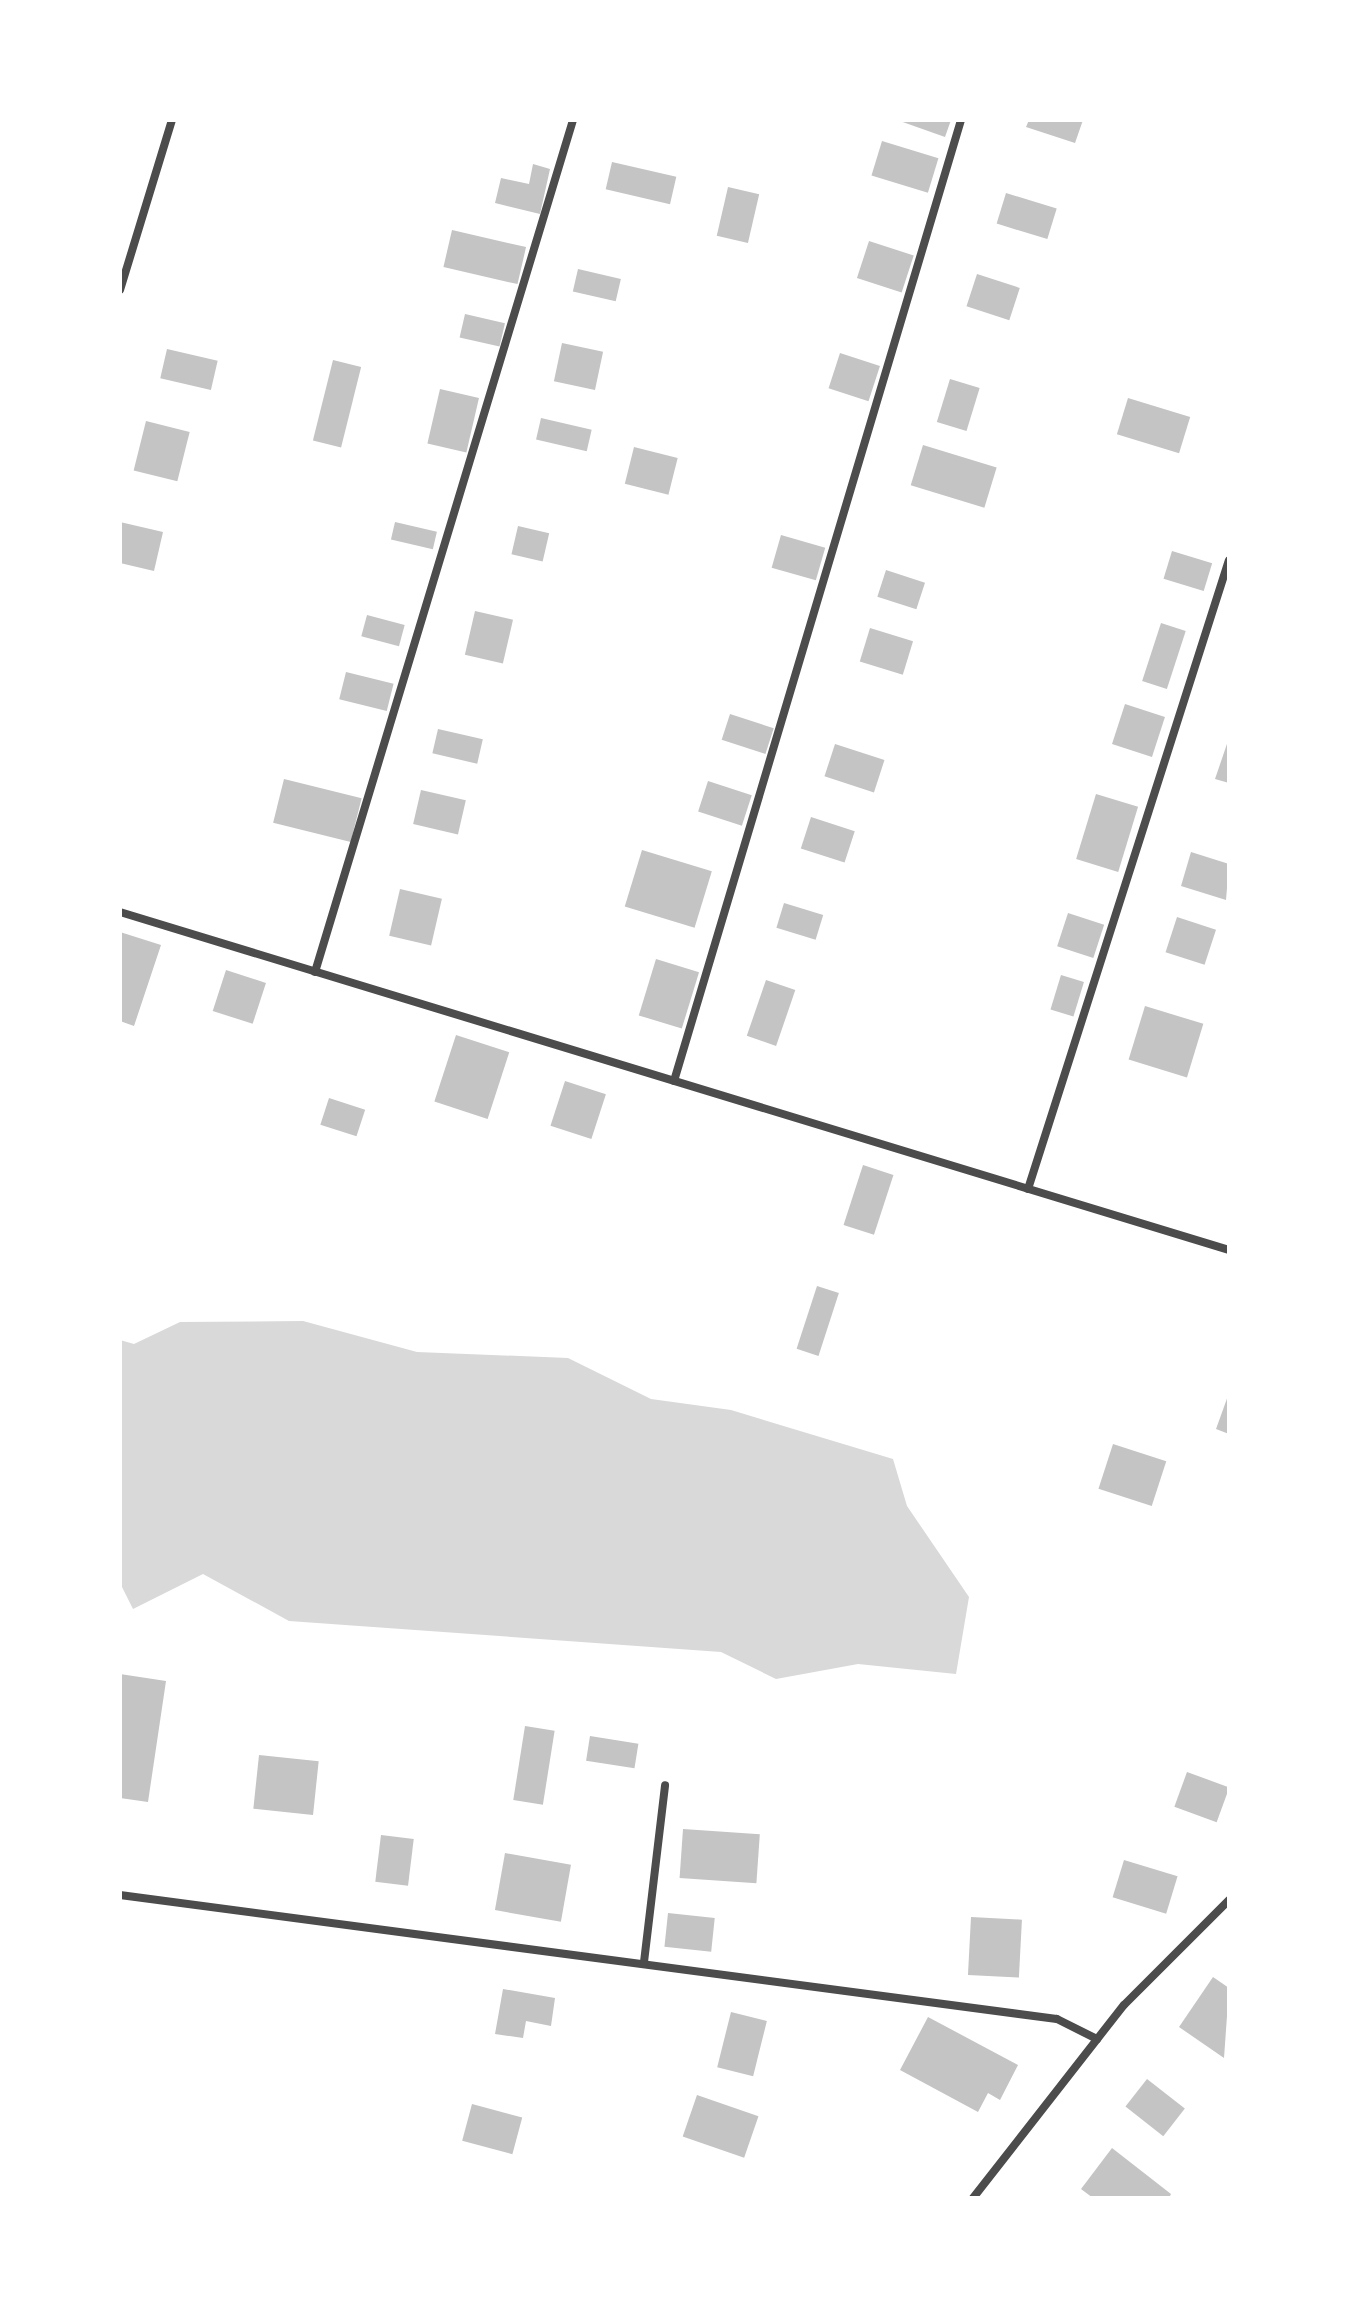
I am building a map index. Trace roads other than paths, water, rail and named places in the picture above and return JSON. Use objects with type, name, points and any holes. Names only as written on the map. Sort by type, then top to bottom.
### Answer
[{"type":"street","points":[[120,290],[172,120]]},
{"type":"street","points":[[315,972],[573,120]]},
{"type":"street","points":[[674,1081],[961,120]]},
{"type":"street","points":[[1028,1189],[1229,560]]},
{"type":"street","points":[[120,912],[1229,1250]]},
{"type":"street","points":[[644,1962],[665,1785]]},
{"type":"street","points":[[120,1895],[1057,2019],[1097,2039]]},
{"type":"street","points":[[973,2198],[1097,2039],[1229,1900]]}]
